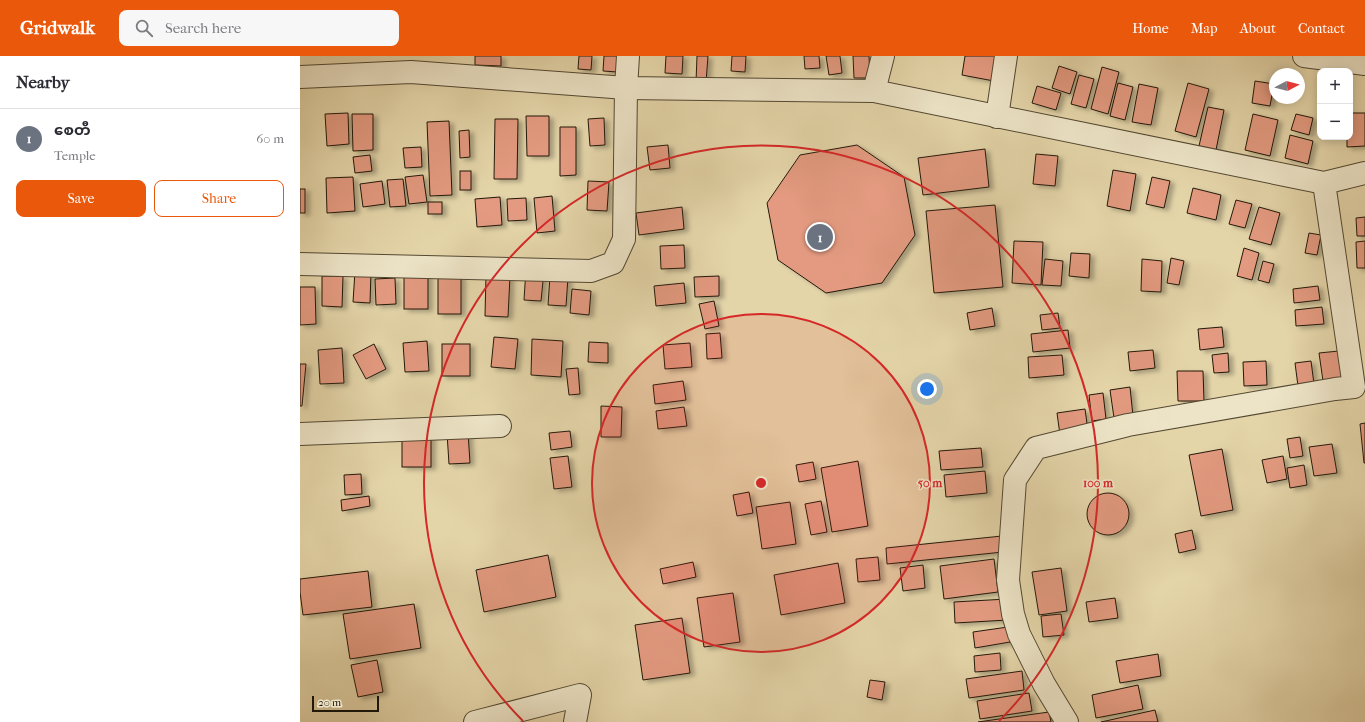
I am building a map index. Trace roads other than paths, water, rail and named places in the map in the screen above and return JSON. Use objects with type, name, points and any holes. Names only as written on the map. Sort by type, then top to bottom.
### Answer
[{"type":"street","points":[[300,264],[591,271],[613,263],[624,239],[626,88],[628,56]]},
{"type":"street","points":[[874,91],[883,56]]},
{"type":"street","points":[[997,116],[1006,56]]},
{"type":"street","points":[[1304,56],[1365,64]]},
{"type":"street","points":[[300,77],[411,72],[626,88],[874,91],[1324,183],[1365,173]]},
{"type":"street","points":[[1067,722],[1044,684],[1019,634],[1013,614],[1008,580],[1015,480],[1036,448],[1128,425],[1354,387],[1324,183]]},
{"type":"street","points":[[300,434],[500,426]]},
{"type":"street","points":[[474,722],[580,694],[575,722]]},
{"type":"place","name":"စေတီ","points":[[820,237]]}]
